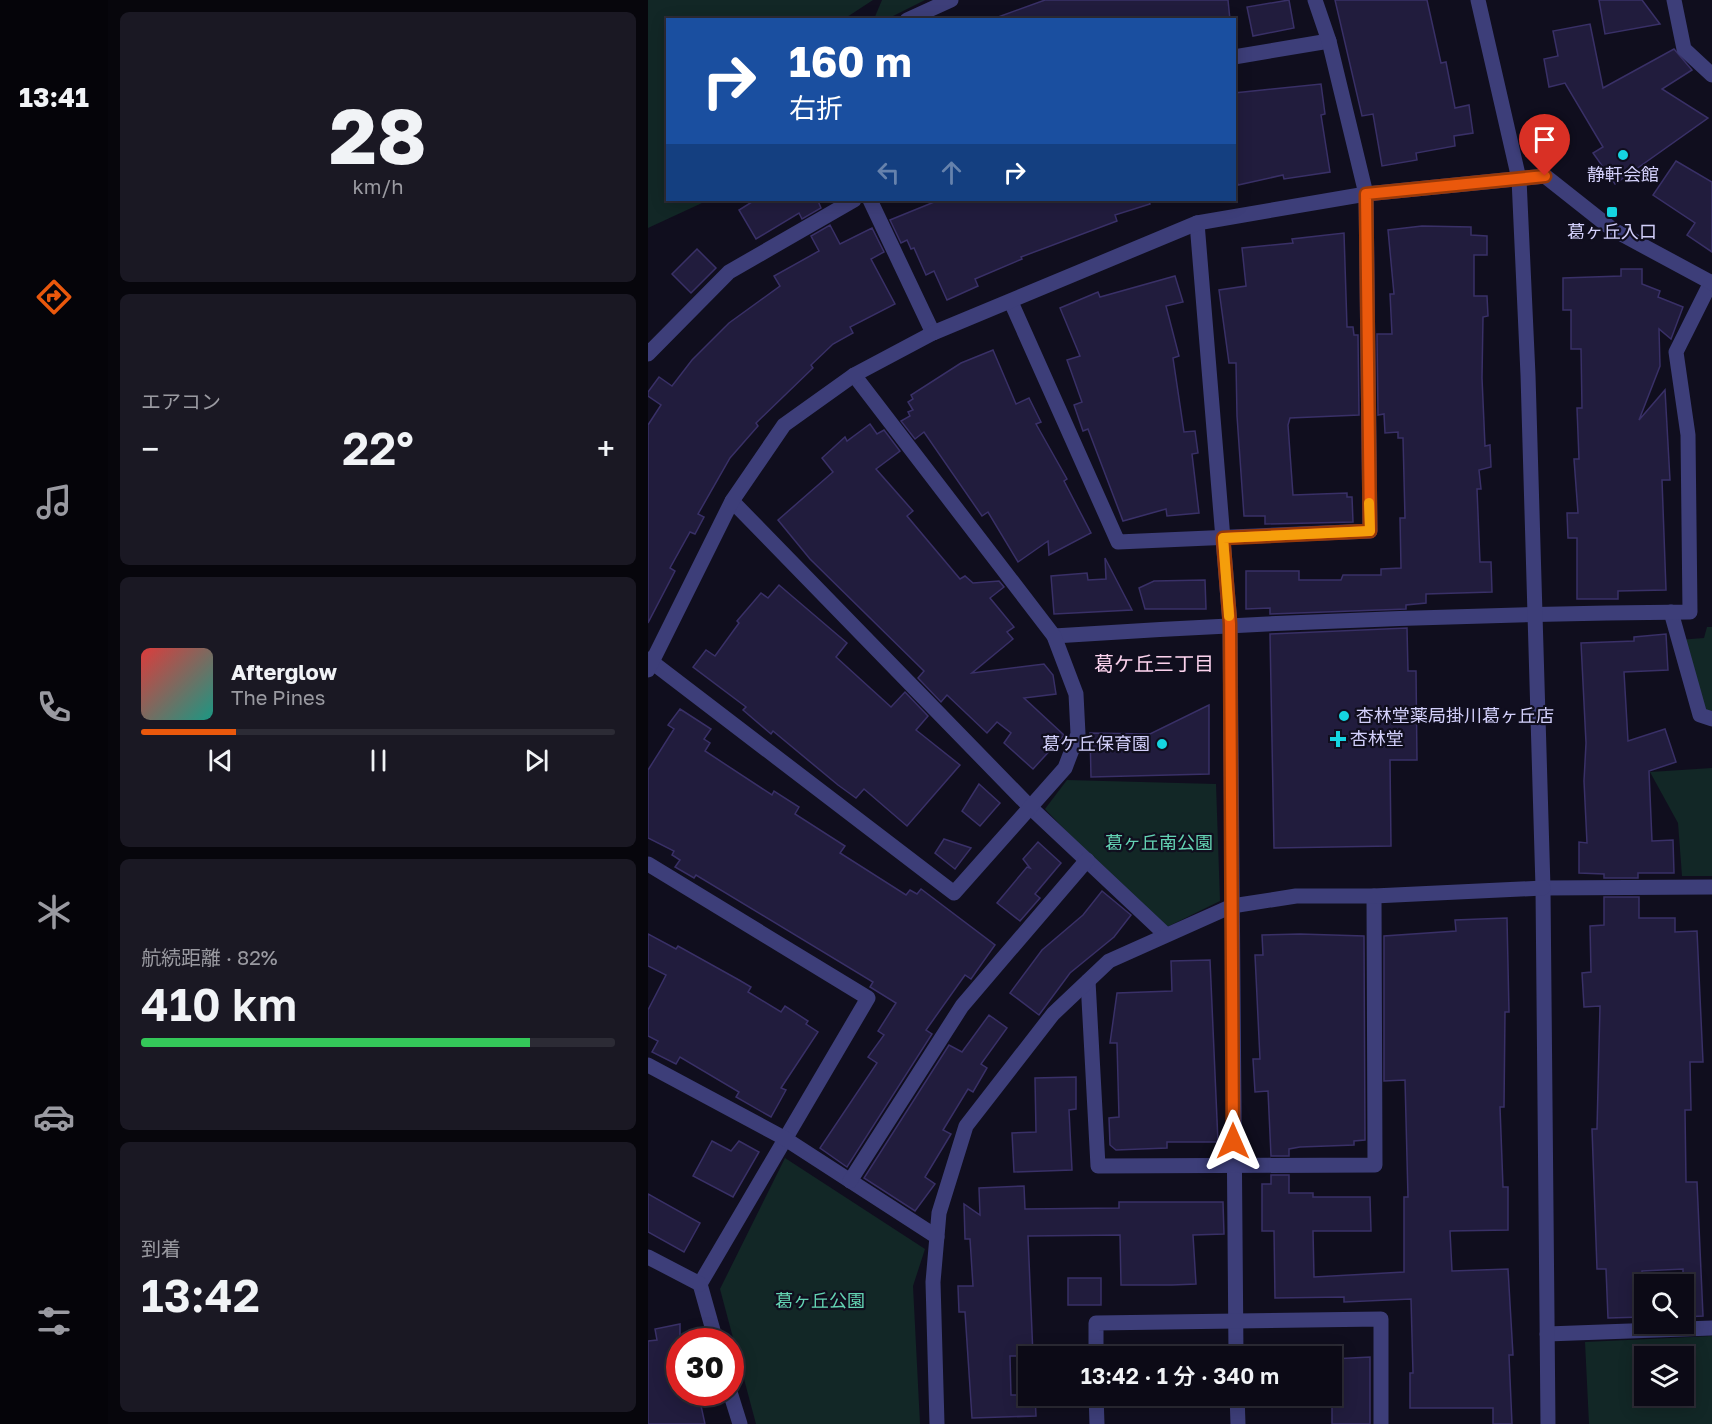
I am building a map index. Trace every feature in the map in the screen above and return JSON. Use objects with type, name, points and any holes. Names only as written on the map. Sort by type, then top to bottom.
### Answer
[{"type":"street","points":[[912,18],[951,0]]},
{"type":"street","points":[[1011,302],[1118,543],[1370,531],[1366,194],[1329,41],[1315,0]]},
{"type":"street","points":[[1478,0],[1519,179],[1537,614],[1543,888],[1548,1424]]},
{"type":"street","points":[[1674,0],[1684,49],[1712,75]]},
{"type":"street","points":[[1236,57],[1329,41]]},
{"type":"street","points":[[854,375],[1054,636],[1076,694],[1078,734],[1065,768],[954,893],[649,664],[732,501],[784,425],[854,375],[933,333],[1197,223],[1366,194],[1545,176],[1612,229],[1711,283],[1676,352],[1688,435],[1689,612],[1537,614],[1230,624],[1054,636]]},
{"type":"street","points":[[648,354],[729,272],[852,201]]},
{"type":"street","points":[[870,201],[933,333]]},
{"type":"street","points":[[1197,223],[1230,624],[1236,1346]]},
{"type":"street","points":[[732,501],[1030,807],[1165,934]]},
{"type":"street","points":[[1671,612],[1700,715],[1712,720]]},
{"type":"street","points":[[850,1181],[962,1006],[1087,860]]},
{"type":"street","points":[[648,864],[868,998],[700,1284],[712,1328]]},
{"type":"street","points":[[937,1424],[933,1282],[939,1213],[966,1126],[1053,1014],[1109,961],[1232,906],[1296,896],[1374,896],[1543,888],[1712,887]]},
{"type":"street","points":[[1088,981],[1098,1166],[1375,1165],[1374,896]]},
{"type":"street","points":[[648,1065],[784,1138],[937,1237]]},
{"type":"street","points":[[648,1257],[700,1284]]},
{"type":"street","points":[[1096,1346],[1096,1323],[1381,1319],[1381,1424]]},
{"type":"street","points":[[1547,1335],[1712,1328]]},
{"type":"street","points":[[734,1406],[740,1424]]},
{"type":"street","points":[[1096,1406],[1097,1424]]},
{"type":"street","points":[[1237,1406],[1238,1424]]},
{"type":"green space","points":[[648,0],[873,0],[846,18],[666,18],[666,201],[703,201],[648,228]]},
{"type":"green space","points":[[882,0],[925,0],[889,18],[874,18]]},
{"type":"green space","points":[[1707,627],[1712,627],[1712,713],[1695,715],[1678,640],[1704,638]]},
{"type":"green space","points":[[1712,768],[1712,876],[1682,876],[1678,823],[1650,772]]},
{"type":"green space","name":"葛ヶ丘南公園","points":[[1067,780],[1216,784],[1220,901],[1161,930],[1045,809]]},
{"type":"green space","name":"葛ヶ丘公園","points":[[785,1158],[925,1249],[913,1286],[920,1424],[756,1424],[744,1379],[744,1328],[730,1328],[720,1289]]},
{"type":"green space","points":[[1712,1336],[1712,1424],[1589,1424],[1585,1342]]},
{"type":"building","points":[[1045,0],[1228,0],[1230,18],[998,18]]},
{"type":"building","points":[[1289,0],[1294,28],[1253,36],[1247,7]]},
{"type":"building","points":[[1335,0],[1427,0],[1441,63],[1446,62],[1455,108],[1469,105],[1473,133],[1454,136],[1455,146],[1416,153],[1417,160],[1382,166],[1373,114],[1362,116]]},
{"type":"building","points":[[1599,0],[1642,0],[1660,24],[1605,34]]},
{"type":"building","points":[[1590,24],[1603,88],[1674,49],[1692,70],[1662,89],[1708,118],[1615,184],[1593,153],[1603,147],[1565,83],[1549,87],[1544,59],[1558,56],[1553,31]]},
{"type":"building","points":[[1321,84],[1325,114],[1321,115],[1330,172],[1284,179],[1283,175],[1238,185],[1236,178],[1236,93]]},
{"type":"building","points":[[1676,161],[1712,182],[1712,252],[1687,235],[1695,223],[1653,195]]},
{"type":"building","points":[[753,201],[818,201],[821,208],[802,219],[799,213],[756,239],[739,210]]},
{"type":"building","points":[[937,201],[1149,201],[1150,204],[1115,215],[1117,221],[1021,257],[1022,259],[975,279],[978,286],[947,300],[934,271],[926,275],[914,248],[911,249],[907,240],[901,243],[890,220]]},
{"type":"building","points":[[830,225],[840,244],[872,228],[884,252],[871,259],[895,304],[850,327],[853,333],[833,344],[811,365],[813,368],[756,423],[758,426],[730,458],[698,514],[704,517],[695,534],[690,532],[670,568],[675,571],[648,623],[648,425],[661,405],[648,396],[648,392],[659,377],[672,386],[692,360],[729,323],[780,286],[774,276],[819,251],[811,236]]},
{"type":"building","points":[[1422,226],[1471,227],[1471,235],[1487,236],[1487,255],[1474,255],[1474,296],[1487,296],[1488,316],[1483,317],[1482,378],[1485,446],[1490,445],[1491,467],[1479,470],[1481,489],[1477,489],[1480,562],[1491,562],[1492,592],[1426,594],[1426,603],[1406,605],[1406,609],[1270,614],[1270,608],[1246,609],[1246,571],[1299,571],[1299,580],[1341,580],[1343,575],[1381,575],[1381,569],[1401,568],[1400,518],[1405,518],[1403,438],[1398,438],[1398,432],[1385,433],[1384,414],[1378,415],[1377,334],[1392,334],[1390,294],[1394,294],[1388,230]]},
{"type":"building","points":[[1344,233],[1347,327],[1353,327],[1354,335],[1358,335],[1359,415],[1290,418],[1288,425],[1293,495],[1347,493],[1347,497],[1352,497],[1353,522],[1265,524],[1265,516],[1244,516],[1236,363],[1229,363],[1219,290],[1246,286],[1242,248],[1293,243],[1292,239]]},
{"type":"building","points":[[697,249],[716,268],[691,293],[672,274]]},
{"type":"building","points":[[1621,269],[1642,269],[1642,284],[1660,291],[1658,297],[1683,307],[1671,339],[1659,329],[1660,366],[1639,420],[1665,390],[1670,480],[1662,480],[1666,590],[1618,591],[1618,599],[1577,599],[1577,538],[1568,538],[1567,513],[1578,513],[1574,459],[1579,459],[1577,408],[1582,408],[1581,349],[1571,349],[1571,310],[1563,310],[1563,278],[1621,276]]},
{"type":"building","points":[[1175,276],[1183,302],[1166,306],[1179,356],[1173,358],[1184,432],[1195,431],[1198,453],[1192,454],[1199,513],[1167,516],[1166,509],[1123,521],[1088,429],[1083,431],[1074,405],[1082,402],[1067,360],[1080,356],[1060,308],[1098,292],[1100,297]]},
{"type":"building","points":[[993,350],[1016,404],[1029,398],[1041,422],[1036,424],[1067,479],[1064,481],[1091,533],[1049,555],[1048,541],[1018,562],[988,512],[982,516],[924,432],[915,439],[901,421],[910,416],[908,412],[913,410],[908,402],[913,399],[911,395],[961,363]]},
{"type":"building","points":[[870,424],[877,434],[884,430],[900,451],[876,469],[913,511],[907,516],[960,579],[965,576],[973,583],[999,581],[1004,587],[990,598],[1014,627],[1007,632],[1013,639],[972,673],[1044,664],[1053,675],[1056,694],[1024,698],[1064,735],[1033,769],[1004,743],[1011,733],[997,722],[987,733],[947,695],[941,702],[918,678],[924,671],[810,559],[778,520],[833,472],[822,458],[845,437],[847,441]]},
{"type":"building","points":[[1105,558],[1132,610],[1054,614],[1051,576],[1087,573],[1088,580],[1106,579]]},
{"type":"building","points":[[1205,580],[1206,609],[1145,609],[1139,588],[1154,581]]},
{"type":"building","points":[[779,585],[847,643],[836,657],[891,707],[905,692],[928,716],[916,730],[960,765],[907,826],[864,789],[856,798],[838,785],[773,731],[771,734],[743,710],[746,707],[693,667],[706,650],[715,656],[739,623],[737,621],[761,593],[768,598]]},
{"type":"building","name":"杏林堂薬局掛川葛ヶ丘店","points":[[1407,628],[1408,671],[1416,671],[1417,760],[1390,760],[1391,846],[1274,848],[1270,634]]},
{"type":"building","points":[[1666,634],[1668,670],[1624,672],[1628,741],[1665,729],[1676,762],[1649,771],[1652,841],[1673,840],[1674,873],[1638,873],[1638,878],[1604,878],[1604,874],[1579,873],[1579,842],[1587,843],[1584,781],[1586,743],[1581,643],[1634,641],[1634,637]]},
{"type":"building","points":[[1209,705],[1209,774],[1091,777],[1090,733],[1150,734]]},
{"type":"building","points":[[680,709],[711,729],[704,739],[710,743],[705,751],[772,795],[774,791],[799,807],[795,814],[845,846],[840,853],[906,895],[910,890],[917,894],[921,889],[995,945],[971,979],[965,975],[926,1030],[932,1034],[847,1167],[820,1148],[877,1063],[868,1057],[884,1035],[878,1031],[896,1003],[870,987],[873,982],[696,875],[694,878],[675,867],[680,860],[672,855],[674,851],[648,838],[648,770],[674,729],[668,725]]},
{"type":"building","points":[[979,784],[1000,803],[980,826],[962,811]]},
{"type":"building","points":[[944,839],[971,848],[955,869],[935,853]]},
{"type":"building","points":[[1038,842],[1061,863],[1035,894],[1040,898],[1020,921],[997,903],[1027,867],[1030,868],[1023,859]]},
{"type":"building","points":[[1102,891],[1131,915],[1114,937],[1070,973],[1039,1015],[1010,993],[1042,950],[1083,915]]},
{"type":"building","points":[[1604,897],[1639,897],[1639,918],[1675,918],[1675,932],[1697,931],[1703,1062],[1690,1062],[1691,1110],[1685,1110],[1686,1182],[1697,1182],[1703,1316],[1694,1316],[1694,1274],[1683,1274],[1683,1269],[1642,1271],[1642,1274],[1634,1274],[1634,1317],[1608,1318],[1606,1269],[1597,1269],[1592,1129],[1597,1129],[1600,1006],[1584,1007],[1582,973],[1591,972],[1590,926],[1604,925]]},
{"type":"building","points":[[1507,918],[1509,1012],[1505,1012],[1504,1107],[1500,1107],[1503,1187],[1508,1187],[1508,1230],[1450,1231],[1452,1271],[1508,1269],[1513,1355],[1509,1355],[1512,1424],[1493,1424],[1493,1408],[1410,1408],[1410,1373],[1413,1373],[1411,1299],[1344,1302],[1344,1297],[1275,1298],[1274,1231],[1262,1231],[1262,1184],[1271,1184],[1271,1175],[1289,1175],[1289,1193],[1313,1193],[1313,1197],[1370,1197],[1371,1231],[1313,1231],[1314,1277],[1404,1272],[1404,1197],[1408,1197],[1405,1080],[1384,1081],[1384,936],[1456,931],[1455,920]]},
{"type":"building","points":[[648,934],[676,949],[678,946],[751,987],[748,992],[781,1012],[785,1006],[808,1021],[806,1024],[818,1032],[781,1088],[786,1090],[771,1117],[736,1097],[739,1092],[680,1057],[676,1064],[652,1052],[658,1041],[648,1036],[648,1010],[666,975],[648,966]]},
{"type":"building","points":[[1262,935],[1364,936],[1365,1140],[1354,1141],[1354,1145],[1300,1147],[1289,1149],[1289,1156],[1271,1156],[1268,1091],[1255,1092],[1253,1059],[1260,1059],[1255,955],[1263,955]]},
{"type":"building","points":[[1210,960],[1218,1142],[1167,1142],[1167,1148],[1116,1150],[1110,1145],[1109,1118],[1119,1117],[1117,1043],[1110,1043],[1117,993],[1172,991],[1171,961]]},
{"type":"building","points":[[989,1015],[1007,1028],[981,1064],[987,1068],[973,1092],[968,1089],[943,1130],[951,1134],[925,1177],[935,1184],[915,1211],[864,1178],[949,1045],[962,1052]]},
{"type":"building","points":[[1076,1077],[1076,1109],[1069,1110],[1072,1170],[1014,1172],[1012,1133],[1036,1132],[1035,1078]]},
{"type":"building","points":[[712,1141],[731,1151],[739,1141],[759,1152],[733,1197],[693,1176]]},
{"type":"building","points":[[1024,1186],[1025,1209],[1119,1208],[1119,1202],[1223,1202],[1224,1234],[1193,1235],[1196,1284],[1172,1285],[1121,1285],[1120,1235],[1028,1236],[1033,1346],[1018,1346],[1018,1356],[1010,1356],[1011,1395],[1018,1395],[1018,1406],[1036,1406],[1036,1416],[972,1418],[965,1312],[959,1312],[958,1286],[973,1286],[970,1239],[965,1239],[964,1204],[980,1215],[979,1188]]},
{"type":"building","points":[[648,1194],[700,1223],[684,1252],[648,1232]]},
{"type":"building","points":[[1068,1278],[1101,1278],[1101,1305],[1068,1305]]},
{"type":"building","points":[[680,1324],[680,1328],[666,1328],[666,1406],[701,1406],[705,1424],[648,1424],[648,1341],[657,1340],[655,1329]]},
{"type":"building","points":[[1370,1357],[1370,1424],[1332,1424],[1332,1406],[1342,1406],[1342,1358]]},
{"type":"slow traffic","points":[[1229,616],[1223,538],[1370,531],[1369,503]]},
{"type":"place","name":"静軒会館","points":[[1623,155]]},
{"type":"place","name":"葛ヶ丘入口","points":[[1612,212]]},
{"type":"place","name":"杏林堂薬局掛川葛ヶ丘店","points":[[1344,716]]},
{"type":"place","name":"杏林堂","points":[[1338,739]]},
{"type":"place","name":"葛ケ丘保育園","points":[[1162,744]]},
{"type":"district","name":"葛ケ丘三丁目","points":[[1154,664]]},
{"type":"route","points":[[1233,1141],[1230,624],[1223,538],[1370,531],[1366,194],[1545,176]]}]
